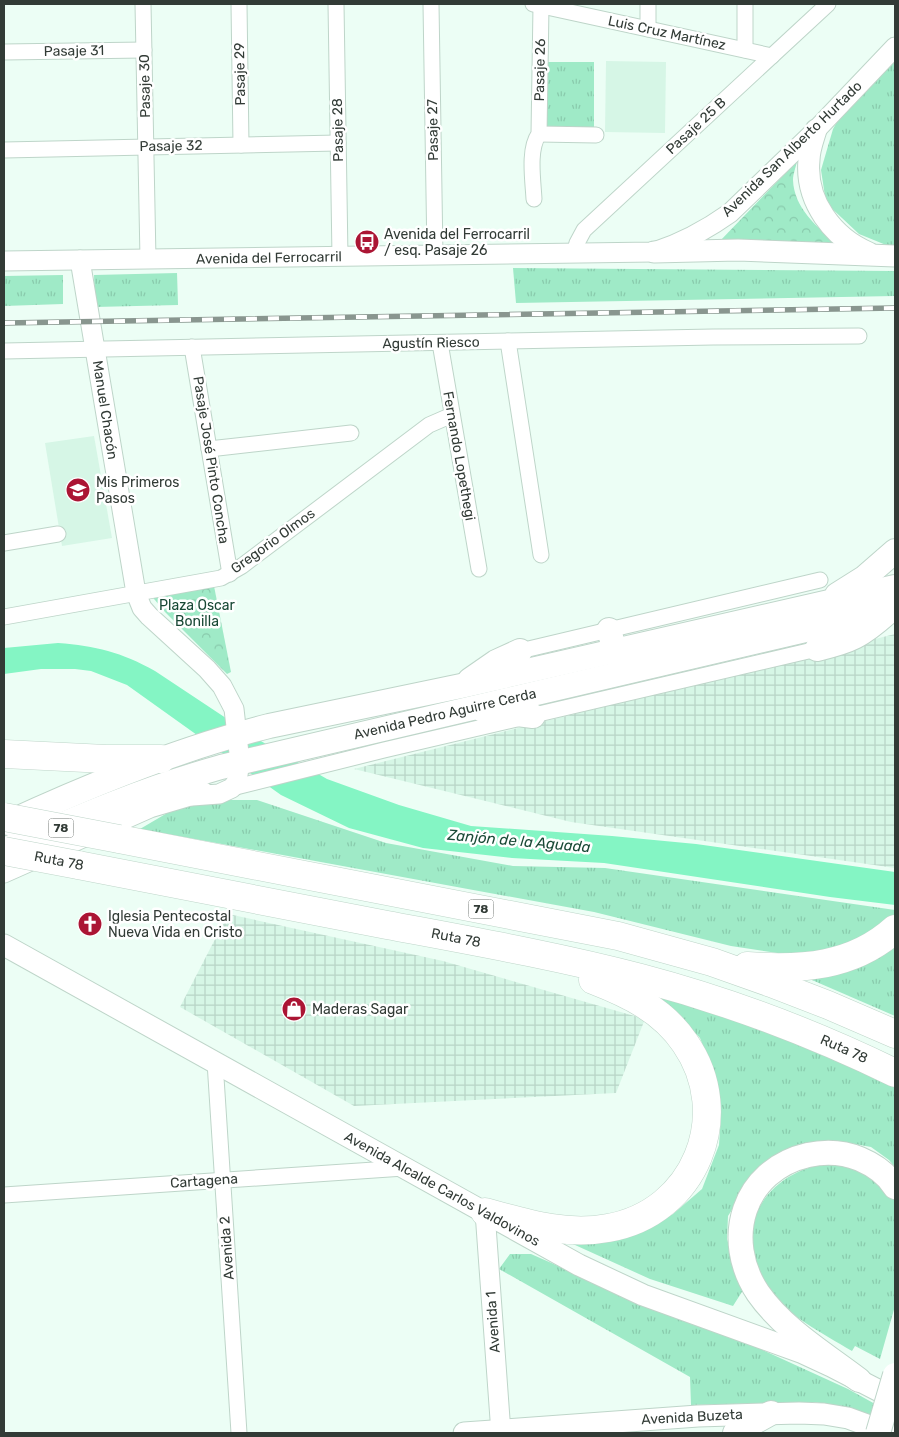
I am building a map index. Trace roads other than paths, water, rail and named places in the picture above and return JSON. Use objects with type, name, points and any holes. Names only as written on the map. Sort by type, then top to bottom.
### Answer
[{"type":"highway","points":[[4,754],[106,759],[161,758]]},
{"type":"highway","name":"78","points":[[4,817],[579,927],[637,941],[712,962],[820,1002],[895,1034]]},
{"type":"highway","name":"Ruta 78","points":[[4,851],[512,949],[640,978],[728,1004],[820,1039],[895,1073]]},
{"type":"highway","points":[[712,962],[765,968],[809,967],[826,964],[844,960],[860,953],[876,944],[895,928]]},
{"type":"highway","points":[[485,1212],[542,1227],[567,1230],[590,1230],[626,1224],[659,1207],[684,1183],[699,1155],[706,1127],[706,1097],[701,1073],[685,1043],[665,1019],[633,997],[614,988],[512,949]]},
{"type":"main road","points":[[816,130],[808,161],[809,175],[817,203],[830,225],[840,235],[850,243],[873,255]]},
{"type":"main road","points":[[654,252],[738,250],[895,256]]},
{"type":"main road","points":[[826,604],[864,578],[895,551]]},
{"type":"main road","name":"Avenida Pedro Aguirre Cerda","points":[[4,851],[83,815],[138,793],[235,776],[290,750],[464,697],[612,641],[826,604],[895,587]]},
{"type":"main road","points":[[817,649],[846,642],[861,635],[893,610]]},
{"type":"main road","name":"Avenida Pedro Aguirre Cerda","points":[[4,825],[86,788],[161,758],[193,748],[244,725],[464,697],[893,610]]},
{"type":"main road","points":[[520,651],[496,662],[464,697],[533,716]]},
{"type":"main road","name":"Avenida Alcalde Carlos Valdovinos","points":[[4,945],[541,1244],[611,1280],[675,1307],[803,1353],[895,1399]]},
{"type":"main road","points":[[859,1380],[795,1330],[768,1306],[750,1278],[741,1248],[742,1220],[754,1191],[762,1180],[773,1170],[785,1163],[814,1153],[827,1152],[853,1156],[881,1171],[895,1187]]},
{"type":"main road","points":[[878,1433],[895,1376]]},
{"type":"main road","points":[[735,1433],[771,1413],[836,1415],[889,1433]]},
{"type":"main road","name":"Avenida Buzeta","points":[[464,1433],[771,1413]]},
{"type":"street","name":"Pasaje 30","points":[[143,4],[148,259]]},
{"type":"street","name":"Pasaje 29","points":[[239,4],[241,145]]},
{"type":"street","name":"Pasaje 28","points":[[336,4],[340,257]]},
{"type":"street","name":"Pasaje 27","points":[[432,4],[435,256]]},
{"type":"street","points":[[648,4],[648,29]]},
{"type":"street","points":[[745,4],[745,50]]},
{"type":"street","name":"Pasaje 25 B","points":[[574,254],[584,230],[828,4]]},
{"type":"street","name":"Luis Cruz Martínez","points":[[543,5],[772,56]]},
{"type":"street","name":"Pasaje 26","points":[[534,199],[532,150],[534,141],[539,134],[543,5]]},
{"type":"street","name":"Avenida San Alberto Hurtado","points":[[654,252],[693,236],[730,213],[816,130],[895,47]]},
{"type":"street","name":"Pasaje 31","points":[[4,52],[144,50]]},
{"type":"street","points":[[539,134],[596,134]]},
{"type":"street","name":"Pasaje 32","points":[[4,150],[338,143]]},
{"type":"street","name":"Avenida del Ferrocarril","points":[[4,261],[654,252]]},
{"type":"street","name":"Manuel Chacón","points":[[80,260],[136,593],[142,608],[149,616],[207,669],[222,686],[244,725],[235,776]]},
{"type":"street","name":"Agustín Riesco","points":[[4,351],[713,337],[859,336]]},
{"type":"street","points":[[508,341],[541,555]]},
{"type":"street","name":"Fernando Lopethegi","points":[[440,343],[479,569]]},
{"type":"street","name":"Pasaje José Pinto Concha","points":[[192,347],[230,574]]},
{"type":"street","name":"Gregorio Olmos","points":[[4,617],[221,578],[230,574],[430,425],[452,416]]},
{"type":"street","points":[[209,448],[351,433]]},
{"type":"street","points":[[4,543],[58,534]]},
{"type":"street","name":"Avenida Pedro Aguirre Cerda","points":[[520,651],[612,641],[820,580]]},
{"type":"street","name":"Avenida Pedro Aguirre Cerda","points":[[235,776],[323,766],[817,649]]},
{"type":"street","points":[[4,873],[150,808],[192,796],[235,776]]},
{"type":"street","name":"Avenida 2","points":[[216,1062],[239,1433]]},
{"type":"street","name":"Cartagena","points":[[4,1195],[404,1168]]},
{"type":"street","name":"Avenida 1","points":[[485,1212],[501,1432]]},
{"type":"water","name":"Zanjón de la Aguada","points":[[58,643],[108,651],[143,664],[259,740],[327,779],[399,805],[471,826],[696,844],[895,872],[895,905],[604,863],[512,858],[423,848],[349,828],[281,795],[127,685],[91,671],[75,669],[41,669],[4,674],[4,648]]},
{"type":"railway","points":[[4,323],[895,308]]},
{"type":"place","name":"Avenida del Ferrocarril / esq. Pasaje 26","points":[[367,242]]},
{"type":"place","name":"Mis Primeros Pasos","points":[[78,490]]},
{"type":"place","name":"Iglesia Pentecostal Nueva Vida en Cristo","points":[[90,924]]},
{"type":"place","name":"Maderas Sagar","points":[[294,1009]]},
{"type":"park label","name":"Plaza Oscar Bonilla","points":[[197,614]]}]
